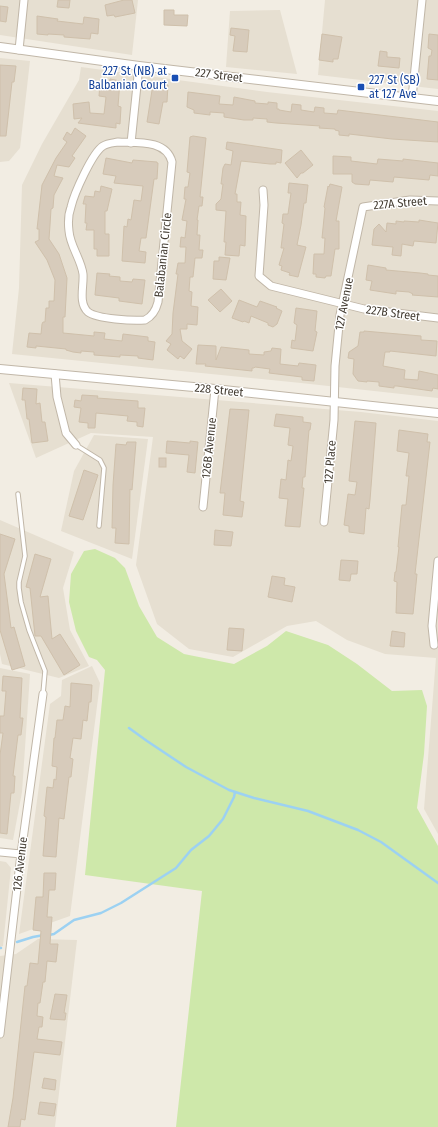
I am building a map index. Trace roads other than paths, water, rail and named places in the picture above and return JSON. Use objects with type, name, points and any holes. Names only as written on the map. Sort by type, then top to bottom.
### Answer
[{"type":"street","points":[[18,50],[24,0]]},
{"type":"street","points":[[412,98],[422,0]]},
{"type":"street","name":"227 Street","points":[[0,47],[139,66],[438,101]]},
{"type":"street","points":[[131,143],[139,66]]},
{"type":"street","name":"Balabanian Circle","points":[[112,143],[131,143],[159,146],[168,153],[172,162],[157,308],[152,316],[145,320],[101,317],[89,313],[82,298],[83,272],[72,245],[69,232],[69,215],[73,198],[91,162],[99,150],[103,146],[112,143]]},
{"type":"street","name":"227B Street","points":[[263,190],[264,205],[259,276],[270,286],[375,312],[438,318]]},
{"type":"street","name":"227A Street","points":[[363,207],[421,199],[438,201]]},
{"type":"street","name":"127 Avenue","points":[[334,402],[336,348],[340,315],[363,207]]},
{"type":"street","name":"228 Street","points":[[0,369],[215,389],[438,413]]},
{"type":"street","points":[[55,374],[57,397],[66,433],[76,445]]},
{"type":"street","name":"126B Avenue","points":[[203,507],[215,389]]},
{"type":"street","name":"127 Place","points":[[324,522],[334,420],[334,402]]},
{"type":"street","points":[[434,645],[432,626],[438,561]]},
{"type":"street","name":"126 Avenue","points":[[0,1034],[21,854],[43,694]]},
{"type":"street","points":[[0,852],[21,854]]},
{"type":"lane","points":[[76,445],[100,460],[104,468],[99,526]]},
{"type":"lane","points":[[18,494],[25,556],[19,588],[21,602],[45,671],[43,694]]},
{"type":"waterway","points":[[129,728],[186,767],[229,790],[254,798],[308,811],[358,830],[381,842],[438,883]]},
{"type":"waterway","points":[[49,935],[54,934],[74,920],[101,913],[121,903],[176,868],[191,850],[209,836],[223,819],[235,792]]},
{"type":"waterway","points":[[17,942],[44,935]]},
{"type":"place","name":"227 St (NB) at Balbanian Court","points":[[175,78]]},
{"type":"place","name":"227 St (SB) at 127 Ave","points":[[361,87]]}]
